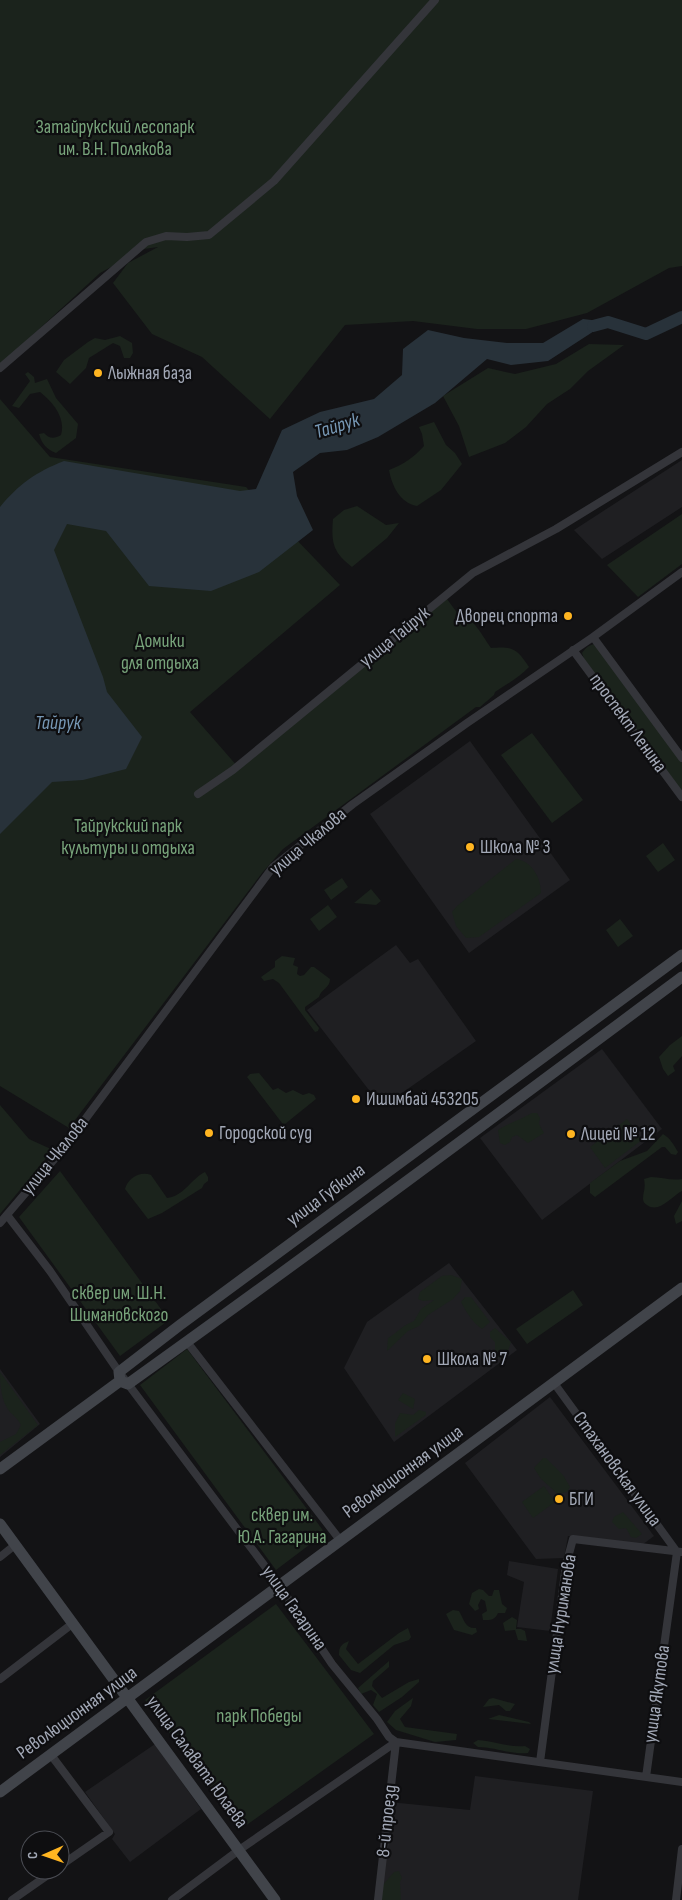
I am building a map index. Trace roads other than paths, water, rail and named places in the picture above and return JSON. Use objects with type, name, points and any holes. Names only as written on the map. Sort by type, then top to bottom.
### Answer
[{"type":"main road","name":"улица Губкина","points":[[0,1468],[122,1379],[682,955]]},
{"type":"main road","name":"улица Губкина","points":[[122,1379],[187,1342],[332,1238],[682,977]]},
{"type":"main road","name":"Революционная улица","points":[[0,1792],[682,1288]]},
{"type":"main road","name":"улица Салавата Юлаева","points":[[0,1524],[275,1900]]},
{"type":"street","points":[[0,368],[146,242],[166,236],[209,235],[274,181],[435,0]]},
{"type":"street","name":"улица Тайрук","points":[[198,794],[233,770],[473,573],[556,529],[682,452]]},
{"type":"street","name":"улица Чкалова","points":[[0,1223],[63,1149],[273,867],[361,798],[467,722],[593,637],[682,572]]},
{"type":"street","name":"проспект Ленина","points":[[593,637],[682,758]]},
{"type":"street","name":"проспект Ленина","points":[[573,650],[682,797]]},
{"type":"street","name":"улица Гагарина","points":[[7,1215],[50,1271],[122,1379],[279,1585],[332,1664],[377,1719],[389,1737],[396,1742]]},
{"type":"street","points":[[187,1342],[340,1540]]},
{"type":"street","name":"Стахановская улица","points":[[554,1383],[679,1552]]},
{"type":"street","name":"улица Нуриманова","points":[[540,1762],[566,1565],[573,1539],[679,1552]]},
{"type":"street","points":[[0,1557],[16,1546]]},
{"type":"street","name":"улица Якутова","points":[[646,1778],[679,1552]]},
{"type":"street","points":[[0,1679],[72,1624]]},
{"type":"street","points":[[172,1900],[239,1850],[396,1742],[682,1782]]},
{"type":"street","name":"8-й проезд","points":[[378,1900],[396,1742]]},
{"type":"street","points":[[50,1755],[109,1832],[70,1859]]},
{"type":"street","points":[[676,1900],[682,1849]]},
{"type":"street","points":[[12,1900],[40,1880]]},
{"type":"water","name":"Тайрук","points":[[583,319],[608,322],[548,361],[511,365],[487,359],[435,403],[378,437],[347,450],[320,453],[293,472],[297,496],[313,530],[259,572],[211,591],[149,586],[106,531],[67,524],[54,550],[107,692],[142,737],[126,769],[83,780],[52,782],[0,834],[0,507],[21,485],[36,474],[64,461],[240,491],[256,489],[282,430],[320,412],[374,399],[402,375],[403,349],[428,330],[464,338],[507,343],[543,343]]},
{"type":"waterway","name":"Тайрук","points":[[593,326],[608,322],[646,334],[682,317]]},
{"type":"place","name":"Лыжная база","points":[[98,373]]},
{"type":"place","name":"Дворец спорта","points":[[568,616]]},
{"type":"place","name":"Школа № 3","points":[[470,847]]},
{"type":"place","name":"Ишимбай 453205","points":[[356,1099]]},
{"type":"place","name":"Городской суд","points":[[209,1133]]},
{"type":"place","name":"Лицей № 12","points":[[571,1134]]},
{"type":"place","name":"Школа № 7","points":[[427,1359]]},
{"type":"place","name":"БГИ","points":[[559,1499]]},
{"type":"park label","name":"Затайрукский лесопарк им. В.Н. Полякова","points":[[115,138]]},
{"type":"park label","name":"Домики для отдыха","points":[[160,652]]},
{"type":"park label","name":"Тайрукский парк культуры и отдыха","points":[[128,837]]},
{"type":"park label","name":"сквер им. Ш.Н. Шимановского","points":[[119,1304]]},
{"type":"park label","name":"сквер им. Ю.А. Гагарина","points":[[282,1526]]},
{"type":"park label","name":"парк Победы","points":[[259,1716]]}]
